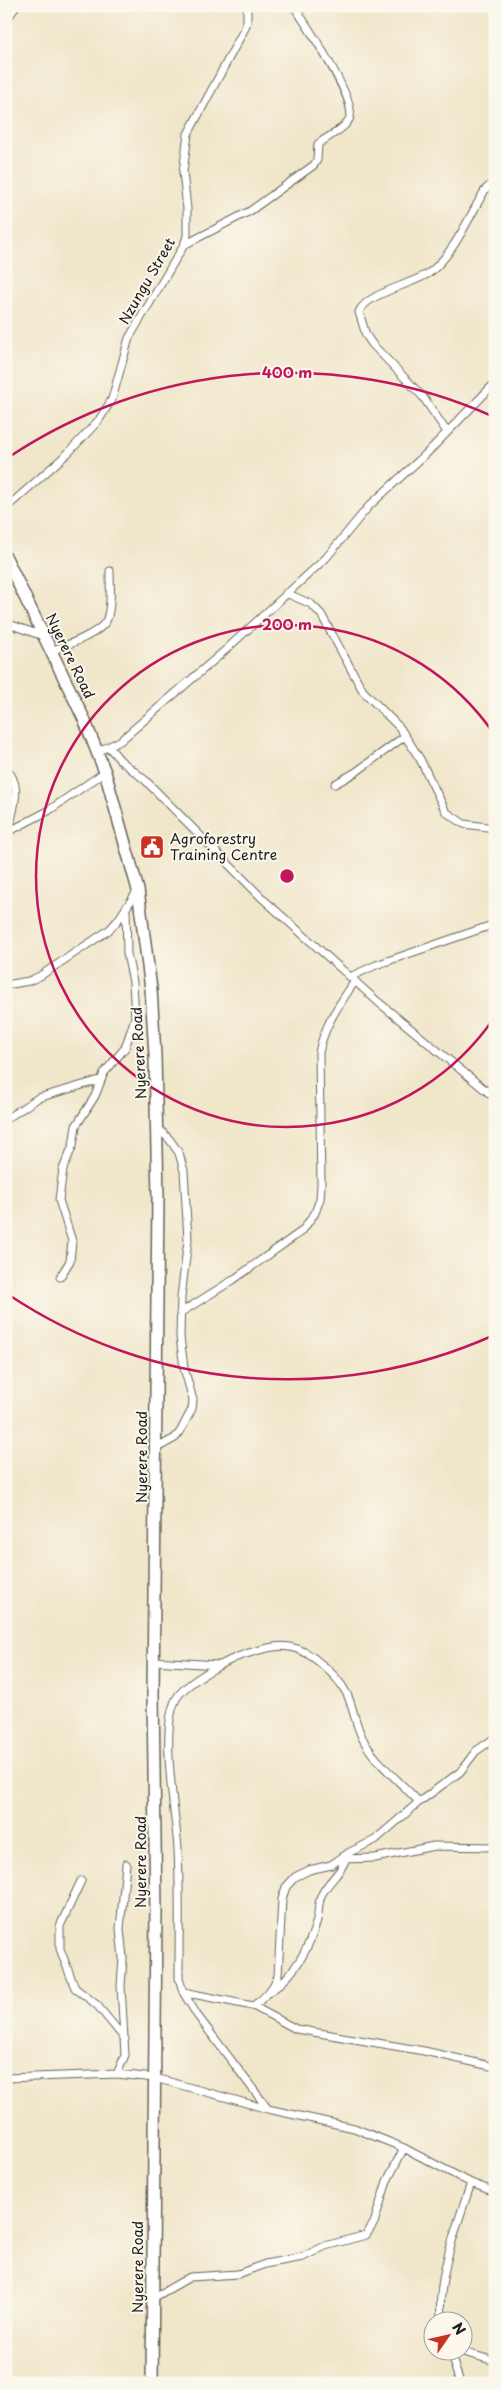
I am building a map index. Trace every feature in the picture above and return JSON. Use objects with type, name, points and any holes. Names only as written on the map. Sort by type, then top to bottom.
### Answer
[{"type":"main road","name":"Nyerere Road","points":[[6,558],[84,719],[105,772],[138,890],[151,989],[157,1127],[157,1448],[154,1660],[156,1911],[152,2383]]},
{"type":"street","points":[[6,21],[16,6]]},
{"type":"street","name":"Nzungu Street","points":[[6,508],[68,453],[99,420],[112,399],[129,338],[184,245],[187,236],[187,209],[183,172],[188,134],[248,22],[247,6]]},
{"type":"street","points":[[184,245],[250,211],[314,165],[317,160],[318,144],[348,122],[351,115],[351,107],[335,72],[294,6]]},
{"type":"street","points":[[447,432],[424,397],[372,344],[366,335],[359,312],[366,302],[415,281],[439,263],[485,190],[495,181]]},
{"type":"street","points":[[98,752],[120,741],[221,654],[326,558],[369,506],[447,432],[495,383]]},
{"type":"street","points":[[50,651],[84,637],[107,620],[110,572]]},
{"type":"street","points":[[286,593],[311,604],[321,614],[364,691],[405,736],[424,766],[440,803],[450,817],[464,824],[495,828]]},
{"type":"street","points":[[6,624],[43,636]]},
{"type":"street","points":[[335,784],[356,772],[405,736]]},
{"type":"street","points":[[109,747],[120,760],[145,780],[263,899],[352,979],[495,1098]]},
{"type":"street","points":[[6,769],[14,777],[17,796],[8,832]]},
{"type":"street","points":[[8,832],[48,811],[105,772]]},
{"type":"street","points":[[6,985],[40,976],[110,930],[138,890]]},
{"type":"street","points":[[60,1277],[70,1261],[72,1241],[59,1200],[63,1169],[74,1145],[76,1126],[95,1096],[100,1080],[125,1048],[135,1018],[133,982],[127,954],[126,907]]},
{"type":"street","points":[[180,1313],[240,1275],[302,1230],[315,1213],[320,1199],[321,1185],[319,1053],[322,1037],[330,1018],[352,979],[376,965],[495,924]]},
{"type":"street","points":[[6,1119],[38,1098],[100,1080]]},
{"type":"street","points":[[157,1127],[170,1140],[179,1153],[184,1171],[188,1240],[180,1313],[180,1337],[184,1368],[193,1400],[192,1409],[175,1438],[157,1448]]},
{"type":"street","points":[[268,2109],[197,2016],[183,1992],[180,1978],[178,1848],[169,1751],[170,1717],[178,1696],[220,1665],[242,1655],[266,1648],[286,1645],[301,1649],[315,1659],[341,1685],[348,1695],[354,1721],[366,1744],[419,1802]]},
{"type":"street","points":[[154,1660],[220,1665]]},
{"type":"street","points":[[268,1993],[278,1976],[281,1913],[286,1887],[295,1877],[309,1870],[331,1865],[375,1840],[419,1802],[460,1772],[476,1751],[495,1738]]},
{"type":"street","points":[[343,1859],[375,1858],[434,1846],[495,1847]]},
{"type":"street","points":[[254,2006],[286,1980],[295,1968],[317,1921],[323,1892],[341,1872],[343,1859]]},
{"type":"street","points":[[117,2074],[125,2054],[121,1986],[123,1958],[120,1930],[126,1864]]},
{"type":"street","points":[[81,1881],[60,1926],[60,1950],[75,1988],[97,2005],[125,2040]]},
{"type":"street","points":[[183,1992],[254,2006],[296,2029],[424,2051],[495,2067]]},
{"type":"street","points":[[6,2078],[117,2074],[154,2078],[268,2109],[354,2128],[404,2148],[471,2183],[495,2192]]},
{"type":"street","points":[[153,2298],[190,2277],[238,2274],[266,2264],[303,2257],[326,2246],[366,2235],[374,2223],[387,2182],[404,2148]]},
{"type":"street","points":[[440,2312],[443,2280],[471,2183]]},
{"type":"street","points":[[474,2355],[495,2360]]},
{"type":"street","points":[[453,2362],[460,2383]]},
{"type":"place","name":"Agroforestry Training Centre","points":[[152,847]]}]
